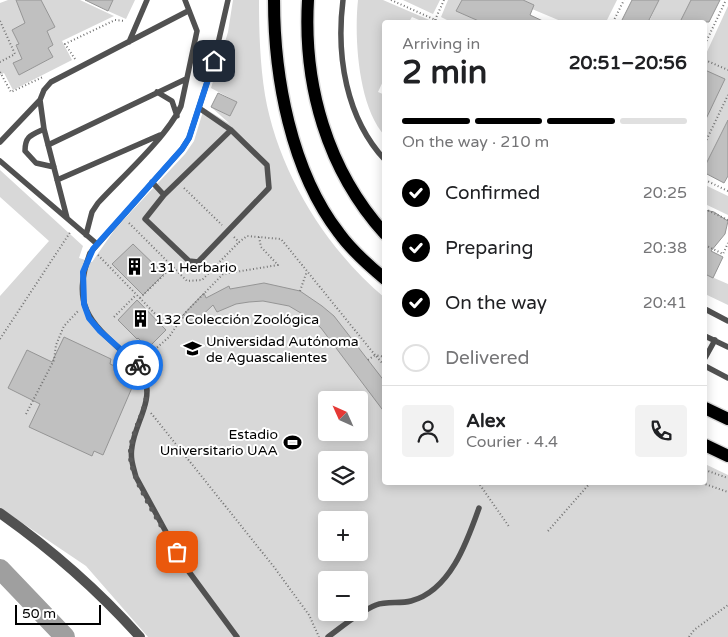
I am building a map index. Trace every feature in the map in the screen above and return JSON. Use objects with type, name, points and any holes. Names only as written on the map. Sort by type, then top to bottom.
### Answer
[{"type":"main road","points":[[274,0],[275,41],[280,81],[290,127],[307,176],[319,203],[339,234],[365,262],[382,276]]},
{"type":"main road","points":[[308,0],[307,26],[310,70],[327,136],[339,168],[355,196],[382,230]]},
{"type":"main road","points":[[707,409],[728,419]]},
{"type":"main road","points":[[707,446],[728,456]]},
{"type":"street","points":[[0,513],[76,572],[112,605],[140,637]]},
{"type":"lane","points":[[129,42],[147,0]]},
{"type":"lane","points":[[86,234],[92,212],[98,203],[177,116],[181,106],[197,31],[188,11],[186,0]]},
{"type":"lane","points":[[228,0],[214,61],[189,138],[182,149],[95,247],[83,272],[84,304],[89,318],[100,331],[137,365],[144,375],[148,391],[132,446],[131,461],[136,477],[184,565],[237,637]]},
{"type":"lane","points":[[343,0],[341,46],[351,100],[363,130],[371,144],[382,157]]},
{"type":"lane","points":[[0,142],[40,100],[51,82],[188,11]]},
{"type":"lane","points":[[48,145],[186,79]]},
{"type":"lane","points":[[157,92],[172,101],[177,116]]},
{"type":"lane","points":[[40,100],[44,129],[67,218]]},
{"type":"lane","points":[[199,108],[230,130],[267,165],[270,184],[269,188],[228,231],[198,262],[194,263],[189,261],[145,219],[164,195],[230,130]]},
{"type":"lane","points":[[44,129],[30,136],[25,142],[25,151],[36,163],[54,167]]},
{"type":"lane","points":[[57,180],[162,134]]},
{"type":"lane","points":[[0,161],[86,234],[95,247]]},
{"type":"lane","points":[[152,182],[164,195]]},
{"type":"lane","points":[[707,310],[728,321]]},
{"type":"lane","points":[[707,337],[728,347]]},
{"type":"lane","points":[[707,354],[715,340]]},
{"type":"lane","points":[[707,367],[728,378]]},
{"type":"lane","points":[[328,637],[365,610],[378,604],[410,602],[437,587],[452,569],[465,544],[479,508]]},
{"type":"path","points":[[390,0],[435,20],[444,0]]},
{"type":"path","points":[[614,20],[624,0]]},
{"type":"path","points":[[707,40],[726,0]]},
{"type":"path","points":[[76,62],[66,44],[115,20],[125,21]]},
{"type":"path","points":[[0,21],[15,54],[0,62]]},
{"type":"path","points":[[707,61],[728,70]]},
{"type":"path","points":[[0,72],[11,92],[50,74]]},
{"type":"path","points":[[707,139],[728,95]]},
{"type":"path","points":[[707,181],[728,191]]},
{"type":"path","points":[[178,182],[239,242],[247,236],[282,239],[382,363]]},
{"type":"path","points":[[707,210],[728,220]]},
{"type":"path","points":[[0,339],[64,240],[76,226]]},
{"type":"path","points":[[137,365],[169,337],[185,313],[223,274],[278,265],[261,247],[259,237]]},
{"type":"path","points":[[707,246],[723,254],[728,243]]},
{"type":"path","points":[[95,247],[136,295],[166,325]]},
{"type":"path","points":[[140,298],[172,267]]},
{"type":"path","points":[[300,290],[307,271]]},
{"type":"path","points":[[114,317],[136,295]]},
{"type":"path","points":[[26,414],[54,360],[56,345],[64,326],[79,310]]},
{"type":"path","points":[[368,360],[375,355],[382,356]]},
{"type":"path","points":[[145,406],[274,568],[309,615],[319,637]]},
{"type":"path","points":[[707,471],[728,478]]},
{"type":"path","points":[[480,485],[510,528]]},
{"type":"path","points":[[548,531],[588,485]]},
{"type":"path","points":[[707,485],[728,492]]},
{"type":"path","points":[[689,637],[694,630],[728,604]]},
{"type":"shaded area","points":[[16,0],[20,9],[41,0],[80,0],[114,16],[62,41],[72,60],[13,90],[4,73],[0,75],[0,3]],"holes":[[[47,12],[55,27],[47,31],[53,45],[48,48],[53,57],[19,75],[13,64],[22,59],[16,46],[19,44],[12,30]]]},
{"type":"shaded area","points":[[113,0],[135,0],[126,19],[108,11]]},
{"type":"shaded area","name":"Universidad Autónoma de Aguascalientes","points":[[233,0],[259,0],[260,48],[265,95],[271,124],[281,152],[293,180],[325,232],[343,256],[382,295],[382,485],[707,485],[707,465],[728,475],[728,637],[148,637],[86,566],[0,508],[0,296],[49,241],[0,197],[0,170],[83,246],[79,258],[92,262],[115,229],[185,154],[194,141],[204,108],[230,124],[211,107],[230,116],[237,102],[211,88],[228,32]]},
{"type":"shaded area","points":[[358,0],[383,0],[429,20],[419,20],[412,17],[410,20],[382,20],[382,83],[378,92],[382,94],[382,132],[369,108],[364,90],[358,52]]},
{"type":"shaded area","points":[[403,0],[440,0],[433,14]]},
{"type":"shaded area","points":[[448,0],[462,0],[456,11],[476,20],[447,20],[441,17]]},
{"type":"shaded area","points":[[523,0],[617,0],[607,20],[558,20],[532,9],[534,5]]},
{"type":"shaded area","points":[[659,0],[691,0],[681,20],[650,20]]},
{"type":"shaded area","points":[[728,6],[728,120],[707,162],[707,52]]},
{"type":"shaded area","points":[[707,186],[728,196],[728,215],[707,205]]},
{"type":"shaded area","points":[[707,275],[728,284],[728,305],[707,295]]},
{"type":"building","points":[[16,0],[41,0],[55,27],[47,31],[53,45],[48,48],[53,57],[19,75],[13,63],[22,59],[16,45],[19,44],[12,30],[25,23]]},
{"type":"building","points":[[85,0],[113,0],[108,11]]},
{"type":"building","points":[[462,0],[523,0],[534,5],[530,15],[541,20],[476,20],[456,11]]},
{"type":"building","points":[[632,0],[659,0],[649,20],[622,20]]},
{"type":"building","points":[[691,0],[720,0],[709,22],[707,20],[681,20]]},
{"type":"building","points":[[707,71],[725,79],[707,117]]},
{"type":"building","points":[[218,93],[237,102],[230,116],[211,107]]},
{"type":"building","points":[[728,120],[728,176],[724,183],[707,174],[707,162]]},
{"type":"building","points":[[707,210],[714,212],[728,221],[725,234],[711,251],[723,257],[713,278],[707,275]]},
{"type":"building","name":"131 Herbario","points":[[133,244],[164,274],[143,295],[112,264]]},
{"type":"building","points":[[264,283],[300,291],[322,306],[334,316],[382,378],[382,409],[321,328],[311,319],[289,306],[263,301],[249,302],[236,304],[217,312],[213,305],[195,322],[181,317],[204,293],[206,298],[229,286],[230,289]]},
{"type":"building","name":"132 Colección Zoológica","points":[[137,300],[166,330],[148,348],[118,320]]},
{"type":"building","points":[[64,337],[111,359],[110,364],[137,376],[103,455],[94,451],[92,456],[29,427],[40,404],[8,388],[27,350],[52,362]]},
{"type":"waterway","points":[[0,569],[65,637]]},
{"type":"way so far","points":[[138,365],[144,375],[148,391],[132,446],[131,461],[136,477],[177,552]]},
{"type":"place","name":"131 Herbario","points":[[135,267]]},
{"type":"place","name":"132 Colección Zoológica","points":[[141,319]]},
{"type":"place","name":"Universidad Autónoma de Aguascalientes","points":[[192,349]]},
{"type":"place","name":"Estadio Universitario UAA","points":[[292,442]]},
{"type":"route","points":[[138,365],[100,331],[89,318],[82,290],[83,272],[93,249],[182,149],[189,138],[214,61]]}]
